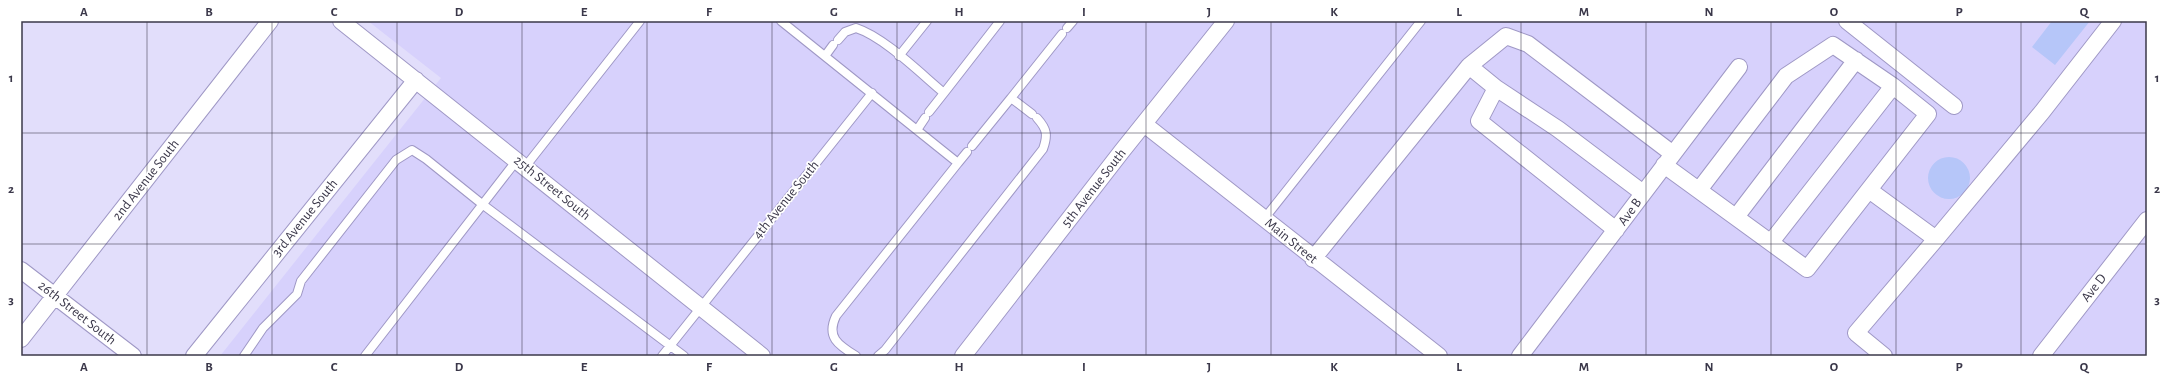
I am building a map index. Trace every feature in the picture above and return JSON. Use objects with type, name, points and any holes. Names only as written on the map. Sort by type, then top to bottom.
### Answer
[{"type":"street","name":"2nd Avenue South","points":[[21,339],[270,21]]},
{"type":"street","name":"25th Street South","points":[[341,21],[762,356]]},
{"type":"street","name":"5th Avenue South","points":[[963,356],[1226,21]]},
{"type":"street","points":[[1847,21],[1954,106]]},
{"type":"street","points":[[1884,356],[1856,333],[2042,112],[2113,21]]},
{"type":"street","points":[[1313,259],[1468,66],[1506,36],[1528,44],[1669,160],[1699,190],[1807,269],[1928,114],[1893,86],[1833,45],[1786,76],[1699,190]]},
{"type":"street","points":[[1736,217],[1856,60]]},
{"type":"street","points":[[1468,66],[1496,88],[1558,129],[1643,193]]},
{"type":"street","name":"Ave B","points":[[1520,356],[1739,67]]},
{"type":"street","name":"3rd Avenue South","points":[[194,356],[416,80]]},
{"type":"street","points":[[1771,242],[1893,86]]},
{"type":"street","points":[[1496,88],[1479,120],[1616,230]]},
{"type":"street","name":"Main Street","points":[[1144,124],[1313,259],[1439,356]]},
{"type":"street","points":[[1869,190],[1936,239]]},
{"type":"street","name":"Ave D","points":[[2041,356],[2147,220]]},
{"type":"street","name":"26th Street South","points":[[21,270],[133,356]]},
{"type":"lane","points":[[365,356],[482,204],[521,163],[640,21]]},
{"type":"lane","points":[[781,21],[958,163]]},
{"type":"lane","points":[[899,56],[927,21]]},
{"type":"lane","points":[[917,130],[944,92],[1000,21]]},
{"type":"lane","points":[[856,356],[834,338],[831,327],[836,316],[1073,21]]},
{"type":"lane","points":[[1264,219],[1421,21]]},
{"type":"lane","points":[[825,56],[845,32],[856,28],[866,32],[944,92]]},
{"type":"lane","name":"4th Avenue South","points":[[662,356],[872,93]]},
{"type":"lane","points":[[878,356],[890,344],[1043,149],[1048,138],[1046,127],[1011,98]]},
{"type":"lane","points":[[244,356],[263,328],[297,294],[301,280],[396,160],[412,150],[426,159],[482,204],[684,356]]},
{"type":"shaded area","points":[[368,21],[2147,21],[2147,356],[220,356],[441,78]]},
{"type":"building","points":[[2052,21],[2090,21],[2055,65],[2032,47]]},
{"type":"building","points":[[1945,157],[1953,157],[1961,160],[1967,166],[1970,178],[1967,190],[1961,196],[1953,199],[1945,199],[1937,196],[1931,190],[1928,182],[1928,174],[1931,166],[1937,160]]}]
